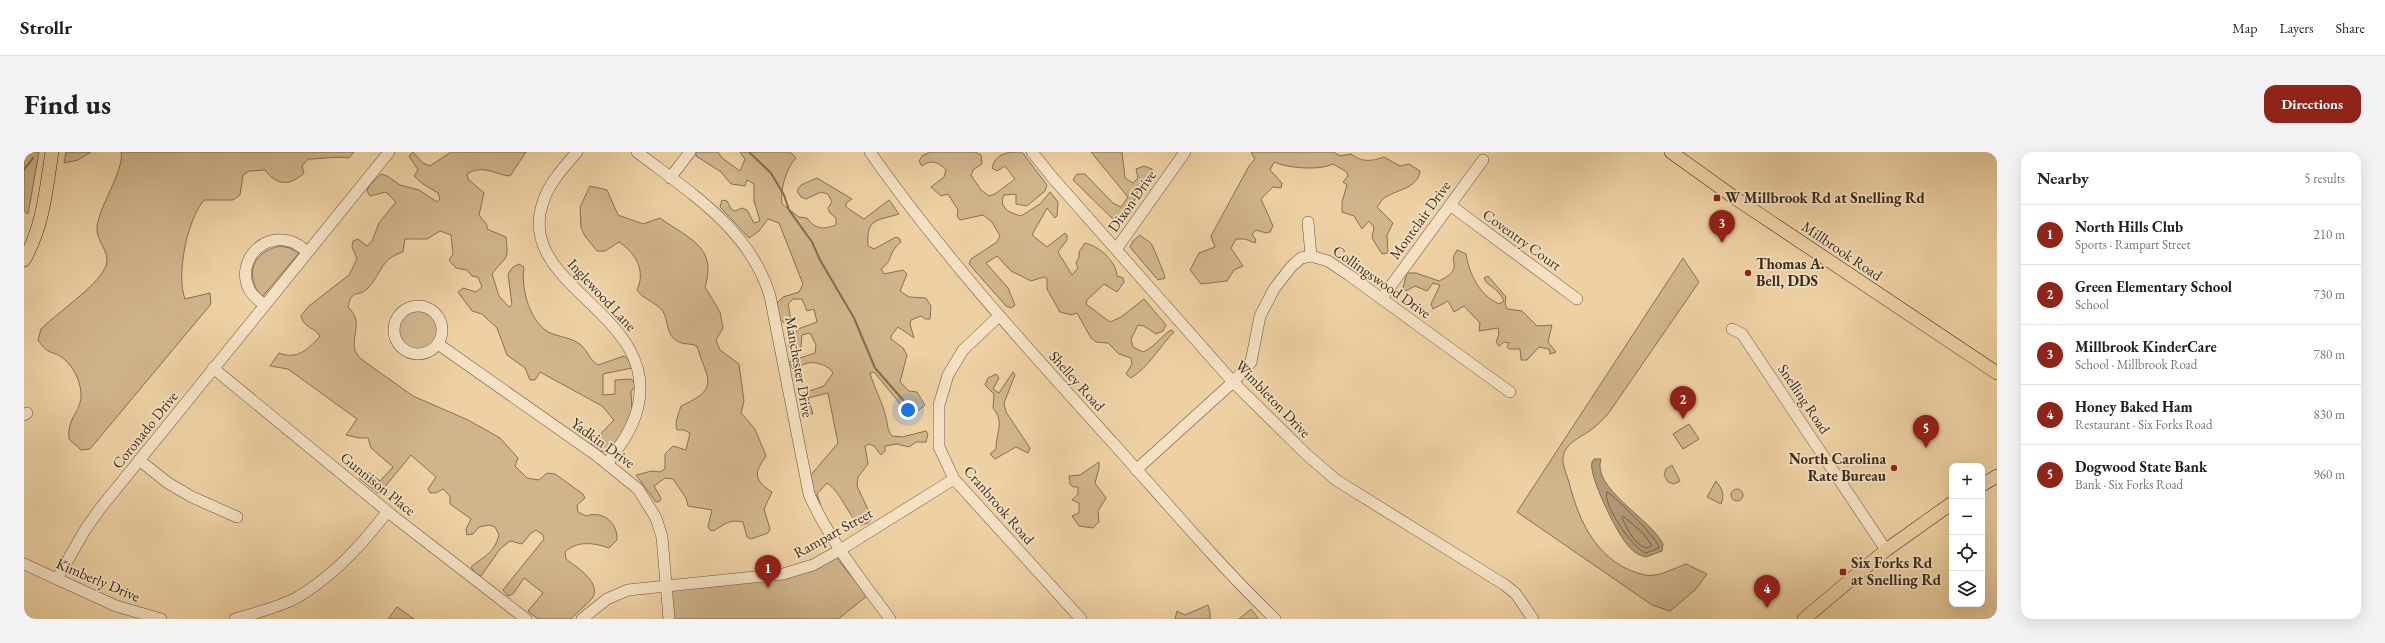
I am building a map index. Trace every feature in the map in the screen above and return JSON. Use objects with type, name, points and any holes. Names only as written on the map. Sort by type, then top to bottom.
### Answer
[{"type":"main road","points":[[24,260],[33,245],[42,219],[52,152]]},
{"type":"main road","name":"Millbrook Road","points":[[1671,152],[1735,198],[1997,373]]},
{"type":"main road","points":[[1985,483],[1997,476]]},
{"type":"main road","points":[[1804,619],[1886,550],[1949,505]]},
{"type":"street","name":"Coronado Drive","points":[[58,579],[85,530],[213,368],[389,152]]},
{"type":"street","name":"Inglewood Lane","points":[[577,152],[546,194],[541,208],[539,227],[542,242],[551,262],[625,340],[637,366],[639,386],[636,414],[625,438],[608,464]]},
{"type":"street","name":"Manchester Drive","points":[[637,152],[728,225],[747,248],[762,275],[773,310],[806,485],[821,519],[840,550],[890,619]]},
{"type":"street","points":[[670,178],[690,152]]},
{"type":"street","name":"Shelley Road","points":[[870,152],[955,266],[998,316],[1136,470],[1275,619]]},
{"type":"street","name":"Wimbleton Drive","points":[[1032,152],[1052,177],[1117,248],[1233,382],[1321,468],[1336,480],[1505,585],[1516,594],[1533,619]]},
{"type":"street","name":"Dixon Drive","points":[[1117,248],[1185,152]]},
{"type":"street","name":"Montclair Drive","points":[[1382,298],[1483,160]]},
{"type":"street","name":"Coventry Court","points":[[1450,205],[1577,299]]},
{"type":"street","points":[[1308,222],[1311,256]]},
{"type":"street","points":[[264,305],[249,289],[245,273],[249,257],[260,245],[278,239],[290,241],[308,252]]},
{"type":"street","name":"Collingswood Drive","points":[[1136,470],[1233,382],[1251,362],[1260,316],[1274,288],[1291,267],[1301,258],[1311,256],[1328,261],[1382,298],[1510,392]]},
{"type":"street","points":[[416,307],[431,310],[441,324],[442,333],[438,344],[424,354],[416,354],[407,351],[399,345],[395,336],[396,321],[401,314],[416,307]]},
{"type":"street","name":"Cranbrook Road","points":[[998,316],[960,355],[948,375],[939,405],[939,446],[954,479],[1081,619]]},
{"type":"street","name":"Snelling Road","points":[[1732,329],[1742,334],[1886,550]]},
{"type":"street","name":"Yadkin Drive","points":[[438,344],[608,464],[638,489],[656,518],[664,550],[669,619]]},
{"type":"street","name":"Gunnison Place","points":[[213,368],[387,512],[526,619]]},
{"type":"street","points":[[140,460],[168,483],[192,497],[237,517]]},
{"type":"street","name":"Rampart Street","points":[[582,619],[597,604],[619,593],[636,588],[783,574],[813,565],[840,550],[954,479]]},
{"type":"street","points":[[235,619],[265,611],[294,599],[344,562],[387,512]]},
{"type":"street","name":"Kimberly Drive","points":[[24,564],[128,610],[161,619]]},
{"type":"shaded area","points":[[24,152],[39,152],[28,214],[24,211]]},
{"type":"shaded area","points":[[66,152],[91,152],[78,160],[64,163]]},
{"type":"shaded area","points":[[121,152],[354,152],[349,158],[339,157],[308,159],[302,166],[304,173],[289,182],[274,179],[265,170],[249,171],[243,175],[240,195],[233,200],[204,200],[198,209],[188,234],[182,276],[185,299],[210,293],[211,304],[90,449],[81,450],[69,439],[71,421],[78,408],[81,398],[77,377],[64,359],[48,351],[38,340],[41,329],[85,291],[105,268],[107,258],[98,235],[98,222],[119,169]]},
{"type":"shaded area","points":[[413,152],[423,163],[430,166],[451,152],[526,152],[510,176],[488,170],[478,170],[467,174],[468,179],[484,193],[479,215],[487,225],[487,229],[506,237],[507,255],[492,274],[499,296],[509,307],[512,305],[508,274],[513,267],[519,264],[524,267],[523,275],[525,292],[530,309],[538,323],[544,329],[552,334],[570,339],[581,345],[592,360],[598,365],[624,356],[629,360],[632,368],[603,374],[603,395],[615,394],[615,380],[631,379],[636,384],[631,392],[632,410],[621,437],[608,452],[598,451],[591,444],[614,420],[602,406],[540,372],[535,380],[530,380],[525,368],[507,355],[497,328],[482,314],[472,311],[458,292],[463,288],[476,292],[482,287],[478,277],[472,276],[467,270],[456,268],[449,260],[453,254],[451,235],[440,231],[427,239],[405,239],[403,252],[395,255],[385,263],[372,283],[364,292],[351,297],[348,307],[353,312],[355,318],[354,345],[355,351],[361,359],[413,396],[468,420],[500,438],[518,458],[515,466],[527,478],[539,480],[547,473],[555,474],[583,494],[585,498],[577,505],[578,512],[586,516],[604,516],[612,523],[617,534],[617,540],[609,548],[592,544],[581,544],[570,548],[565,552],[566,559],[586,575],[595,591],[593,597],[571,619],[538,619],[528,611],[543,593],[524,578],[513,594],[508,596],[503,590],[544,539],[543,535],[536,530],[531,533],[522,544],[510,541],[500,549],[481,576],[476,574],[471,567],[491,551],[497,541],[499,535],[495,527],[489,525],[479,527],[473,534],[467,535],[466,529],[471,519],[450,504],[450,496],[443,489],[436,493],[430,493],[428,489],[436,477],[411,455],[379,494],[359,478],[362,474],[368,472],[380,481],[393,467],[371,448],[368,438],[359,438],[346,435],[357,419],[288,369],[270,366],[279,353],[291,355],[302,352],[311,346],[320,336],[304,323],[301,316],[309,306],[349,275],[357,259],[352,247],[353,241],[358,239],[367,246],[372,241],[379,223],[396,202],[386,192],[370,196],[367,191],[369,186],[381,174],[387,176],[400,185],[419,190],[437,202],[440,199],[438,193],[423,184],[414,176],[418,170],[409,156]]},
{"type":"shaded area","points":[[696,152],[718,152],[722,158],[740,171],[745,159],[740,152],[790,152],[796,158],[789,167],[784,180],[782,204],[799,217],[807,218],[810,222],[820,228],[827,228],[836,225],[836,218],[830,213],[828,208],[832,202],[828,194],[821,192],[806,199],[801,197],[797,191],[801,185],[817,178],[852,199],[846,203],[846,207],[864,219],[889,200],[899,214],[879,220],[871,225],[868,237],[868,246],[874,249],[896,237],[900,239],[901,242],[894,250],[888,263],[881,269],[884,274],[903,270],[907,274],[900,291],[909,297],[926,298],[931,306],[930,319],[925,319],[921,316],[911,320],[910,324],[914,338],[898,327],[891,336],[891,339],[903,348],[907,355],[900,382],[909,391],[917,392],[925,405],[915,413],[906,411],[874,372],[870,373],[885,412],[890,434],[892,436],[902,437],[926,431],[928,434],[926,442],[916,442],[909,447],[897,444],[885,446],[885,451],[881,455],[874,446],[869,444],[865,446],[868,464],[858,477],[857,486],[872,518],[868,523],[861,525],[857,522],[837,493],[827,483],[817,494],[821,506],[819,507],[813,495],[810,476],[838,443],[828,393],[808,398],[813,414],[802,413],[800,403],[804,393],[824,386],[833,373],[826,366],[818,363],[808,363],[793,369],[788,362],[815,353],[816,345],[810,333],[802,335],[801,347],[797,352],[791,351],[788,345],[798,329],[817,322],[814,309],[807,311],[802,299],[793,299],[788,304],[791,321],[784,323],[779,318],[777,303],[783,297],[799,292],[803,284],[779,223],[768,219],[759,231],[749,238],[720,207],[722,200],[727,201],[731,209],[735,211],[742,208],[747,210],[754,223],[760,221],[754,201],[754,184],[747,180],[745,186],[731,184],[721,172],[696,156]]},
{"type":"shaded area","points":[[930,152],[975,152],[981,155],[982,164],[974,169],[971,175],[981,190],[989,196],[995,194],[1015,179],[1005,166],[997,171],[992,168],[996,159],[1003,154],[1022,152],[1047,185],[1045,191],[1027,206],[1016,204],[1016,194],[1004,195],[1004,207],[1021,216],[1040,204],[1050,192],[1058,202],[1057,216],[1055,218],[1047,208],[1032,235],[1047,247],[1065,233],[1067,235],[1067,240],[1058,252],[1072,275],[1078,268],[1076,263],[1079,257],[1079,252],[1085,243],[1096,247],[1106,255],[1114,265],[1117,276],[1123,278],[1124,282],[1117,292],[1104,284],[1087,300],[1086,304],[1110,322],[1121,317],[1144,299],[1166,325],[1163,331],[1156,334],[1144,326],[1138,325],[1131,339],[1133,347],[1143,352],[1171,330],[1174,332],[1149,363],[1131,378],[1126,374],[1132,364],[1131,358],[1119,354],[1108,343],[1096,342],[1091,338],[1077,313],[1072,315],[1060,312],[1047,289],[1047,279],[1044,277],[1031,281],[1011,271],[997,256],[986,263],[1008,288],[1015,305],[1011,308],[1006,306],[969,264],[971,259],[997,242],[1000,236],[992,222],[983,215],[960,220],[957,216],[958,210],[948,194],[941,196],[931,187],[944,177],[946,170],[935,162],[922,166],[919,161],[922,156]]},
{"type":"shaded area","points":[[1091,152],[1122,152],[1125,178],[1133,183],[1138,178],[1136,169],[1144,166],[1152,169],[1148,181],[1138,188],[1136,198],[1131,208],[1117,223],[1073,180],[1077,174],[1085,174],[1113,203],[1121,207],[1128,197]]},
{"type":"shaded area","points":[[1251,152],[1334,152],[1340,156],[1351,154],[1364,160],[1384,157],[1400,166],[1409,164],[1420,171],[1415,182],[1383,199],[1377,207],[1393,223],[1387,235],[1388,253],[1382,254],[1372,238],[1374,227],[1369,221],[1362,229],[1354,216],[1342,212],[1342,202],[1347,185],[1343,182],[1348,176],[1347,172],[1333,164],[1320,167],[1303,168],[1287,166],[1274,162],[1270,170],[1282,183],[1281,188],[1273,187],[1261,199],[1273,226],[1270,232],[1266,233],[1256,230],[1252,234],[1256,240],[1255,243],[1245,239],[1236,239],[1231,248],[1243,266],[1234,270],[1227,281],[1201,284],[1190,270],[1199,253],[1215,247],[1211,236],[1249,166],[1255,159]]},
{"type":"shaded area","points":[[590,186],[607,190],[618,215],[643,224],[660,218],[690,238],[704,252],[708,273],[705,287],[720,312],[723,328],[716,340],[720,350],[739,364],[744,401],[741,413],[755,429],[766,456],[759,467],[757,475],[761,483],[772,492],[764,509],[770,529],[768,533],[751,539],[747,537],[743,522],[738,521],[727,523],[714,531],[710,530],[708,526],[712,510],[688,506],[686,498],[673,479],[665,478],[654,486],[661,498],[660,501],[656,502],[636,475],[652,471],[660,472],[665,469],[665,454],[673,446],[686,450],[690,433],[684,430],[677,430],[677,418],[681,406],[694,400],[702,394],[708,382],[707,375],[697,346],[681,343],[674,339],[669,331],[666,317],[661,309],[642,296],[637,290],[640,283],[640,269],[635,257],[630,251],[619,242],[605,251],[597,251],[585,236],[581,228],[580,207]]},
{"type":"shaded area","points":[[1140,235],[1152,245],[1165,278],[1158,280],[1130,247],[1133,241]]},
{"type":"shaded area","points":[[280,246],[290,248],[299,253],[262,297],[256,289],[253,281],[252,273],[254,266],[257,259],[263,253]]},
{"type":"shaded area","points":[[1457,250],[1466,254],[1476,284],[1486,296],[1499,304],[1504,301],[1502,296],[1485,281],[1484,278],[1488,276],[1506,297],[1505,304],[1507,309],[1522,311],[1537,326],[1552,325],[1548,342],[1556,352],[1550,354],[1549,349],[1539,347],[1527,360],[1521,360],[1520,349],[1509,349],[1507,347],[1509,343],[1504,342],[1499,346],[1496,342],[1499,334],[1498,328],[1479,331],[1480,323],[1464,306],[1454,312],[1448,301],[1433,309],[1431,304],[1440,285],[1433,283],[1427,291],[1415,286],[1406,291],[1403,288],[1407,273],[1416,273],[1439,281],[1446,277],[1453,270],[1453,258]]},
{"type":"shaded area","points":[[1683,258],[1699,282],[1608,414],[1598,424],[1570,444],[1564,453],[1563,458],[1564,467],[1573,497],[1585,527],[1603,552],[1615,562],[1629,570],[1650,576],[1660,574],[1686,564],[1707,574],[1695,590],[1670,611],[1652,605],[1517,512]]},
{"type":"shaded area","points":[[422,310],[429,313],[435,319],[438,330],[437,338],[429,347],[422,350],[414,350],[407,347],[399,338],[398,326],[401,319],[410,311]]},
{"type":"shaded area","points":[[1013,372],[1015,375],[1004,403],[1006,412],[1030,448],[1028,453],[1016,447],[995,459],[990,454],[996,449],[999,418],[993,408],[994,394],[985,385],[988,378],[996,374],[999,378],[993,389],[999,393]]},
{"type":"shaded area","points":[[1689,424],[1699,439],[1683,449],[1673,434]]},
{"type":"shaded area","points":[[1099,462],[1095,483],[1106,498],[1098,511],[1099,522],[1093,528],[1079,526],[1072,516],[1079,513],[1079,503],[1072,500],[1078,494],[1078,487],[1073,487],[1070,484],[1069,476],[1080,475]]},
{"type":"shaded area","points":[[1672,465],[1680,481],[1674,484],[1668,482],[1664,475],[1666,469]]},
{"type":"shaded area","points":[[1716,481],[1722,492],[1723,497],[1721,504],[1707,497]]},
{"type":"shaded area","points":[[1735,489],[1739,489],[1743,495],[1739,501],[1735,501],[1731,497],[1731,493]]},
{"type":"shaded area","points":[[836,557],[867,596],[838,619],[673,619],[672,589],[785,577]]},
{"type":"shaded area","points":[[1208,605],[1210,619],[1175,619],[1177,611],[1185,615]]},
{"type":"shaded area","points":[[397,607],[414,619],[388,619]]},
{"type":"shaded area","points":[[1251,609],[1259,619],[1239,619]]},
{"type":"water","points":[[1594,459],[1601,459],[1600,470],[1605,481],[1613,492],[1656,534],[1663,544],[1662,551],[1646,557],[1634,552],[1626,543],[1610,516],[1598,490],[1592,469],[1592,462]]},
{"type":"waterway","points":[[749,152],[771,173],[784,195],[789,210],[812,242],[820,260],[854,318],[875,368],[904,401]]},
{"type":"waterway","points":[[24,170],[33,158]]},
{"type":"place","name":"W Millbrook Rd at Snelling Rd","points":[[1717,198]]},
{"type":"place","name":"Millbrook KinderCare","points":[[1722,243]]},
{"type":"place","name":"Thomas A. Bell, DDS","points":[[1748,273]]},
{"type":"place","name":"Green Elementary School","points":[[1683,419]]},
{"type":"place","name":"Dogwood State Bank","points":[[1926,448]]},
{"type":"place","name":"North Carolina Rate Bureau","points":[[1894,468]]},
{"type":"place","name":"Six Forks Rd at Snelling Rd","points":[[1843,572]]},
{"type":"place","name":"North Hills Club","points":[[768,588]]},
{"type":"place","name":"Honey Baked Ham","points":[[1767,608]]}]
